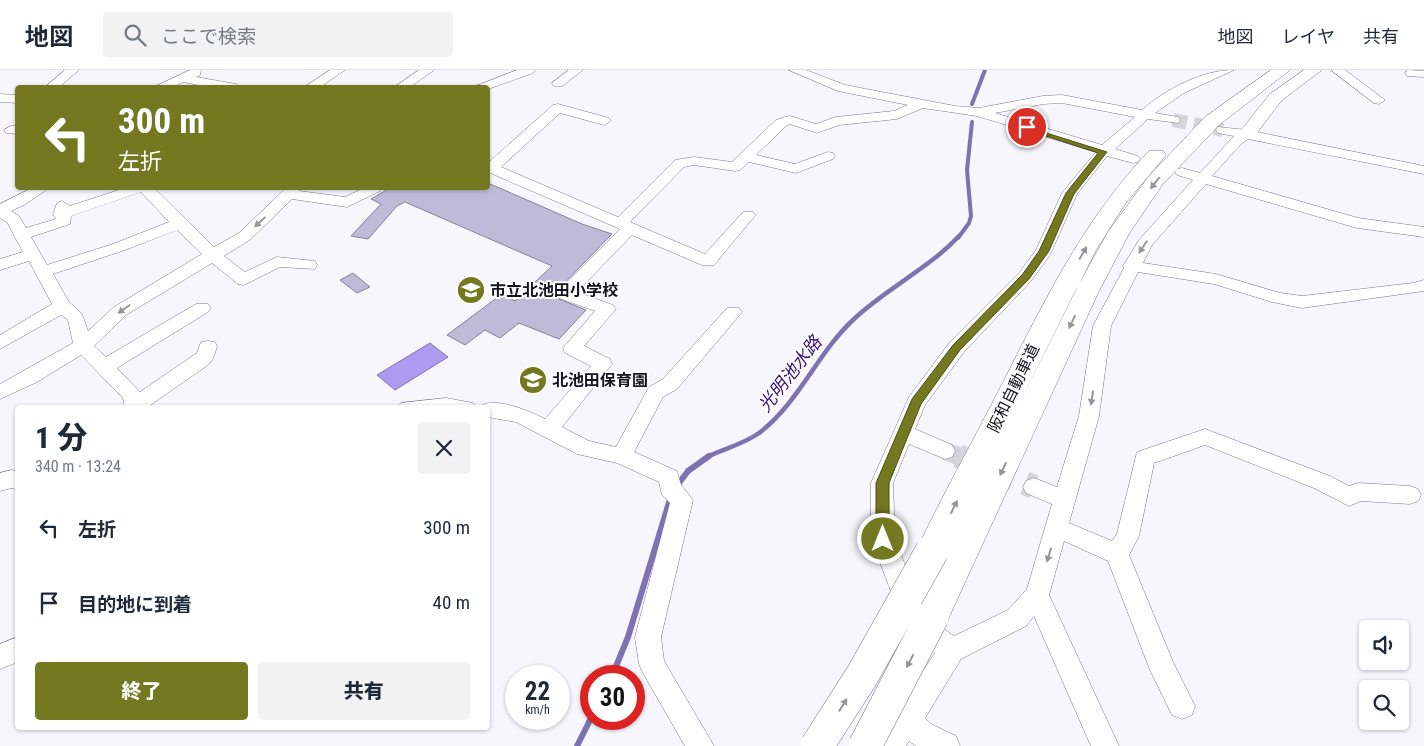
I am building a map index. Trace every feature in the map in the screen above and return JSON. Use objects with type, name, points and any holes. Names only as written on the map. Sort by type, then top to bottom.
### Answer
[{"type":"highway","name":"阪和自動車道","points":[[817,746],[863,674],[932,551],[1065,284],[1100,224],[1138,172],[1197,115],[1258,70]]},
{"type":"highway","name":"阪和自動車道","points":[[865,746],[932,617],[1086,293],[1119,232],[1156,180],[1212,121],[1282,70]]},
{"type":"street","points":[[54,85],[73,70]]},
{"type":"street","points":[[166,85],[200,70]]},
{"type":"street","points":[[314,85],[340,70]]},
{"type":"street","points":[[478,82],[529,70]]},
{"type":"street","points":[[558,83],[578,70]]},
{"type":"street","points":[[795,70],[842,88],[920,104],[979,112],[1103,152],[1133,159]]},
{"type":"street","points":[[952,650],[915,623],[883,539],[882,483],[916,402],[957,347],[1025,277],[1044,251],[1070,193],[1103,152],[1143,114],[1180,90],[1228,70]]},
{"type":"street","points":[[889,746],[908,720],[952,650],[1017,618],[1037,595],[1089,416],[1102,326],[1131,266],[1145,243],[1236,141],[1247,134],[1276,97],[1314,70]]},
{"type":"street","points":[[1338,70],[1379,100]]},
{"type":"street","points":[[404,85],[425,71]]},
{"type":"street","points":[[183,78],[220,85]]},
{"type":"street","points":[[0,98],[15,100]]},
{"type":"street","points":[[979,112],[1043,100],[1062,99],[1173,120]]},
{"type":"street","points":[[4,112],[15,103]]},
{"type":"street","points":[[548,430],[603,364],[572,348],[607,309],[565,294],[680,163],[694,161],[736,167],[781,123],[790,120],[817,129],[836,121],[897,115],[920,104]]},
{"type":"street","points":[[490,167],[558,108],[604,121]]},
{"type":"street","points":[[1223,130],[1424,170]]},
{"type":"street","points":[[746,156],[796,170],[828,156]]},
{"type":"street","points":[[490,168],[626,224],[708,261],[748,215]]},
{"type":"street","points":[[1182,172],[1204,176],[1357,223],[1424,232]]},
{"type":"street","points":[[0,210],[19,202],[39,190]]},
{"type":"street","points":[[21,235],[64,221],[62,206],[130,190]]},
{"type":"street","points":[[148,190],[211,256],[244,280],[277,262],[309,264]]},
{"type":"street","points":[[0,392],[83,346],[120,311],[246,236],[292,190],[347,202],[372,190]]},
{"type":"street","points":[[0,210],[13,219],[62,306],[76,318],[83,346],[132,395],[135,405]]},
{"type":"street","points":[[43,272],[120,247],[179,223]]},
{"type":"street","points":[[0,265],[32,255]]},
{"type":"street","points":[[1131,266],[1139,269],[1216,279],[1278,298],[1302,302],[1416,288],[1424,285]]},
{"type":"street","points":[[0,343],[62,306]]},
{"type":"street","points":[[104,367],[202,308]]},
{"type":"street","points":[[621,456],[656,392],[670,384],[733,312]]},
{"type":"street","points":[[136,405],[198,362],[205,356],[208,347]]},
{"type":"street","points":[[492,414],[520,415],[584,448],[621,456],[669,477],[676,494],[672,546],[648,637],[652,664],[700,746]]},
{"type":"street","points":[[903,433],[946,450]]},
{"type":"street","points":[[1117,554],[1128,536],[1144,458],[1205,437],[1322,482],[1349,497],[1358,492],[1410,495]]},
{"type":"street","points":[[1034,487],[1066,500]]},
{"type":"street","points":[[1057,528],[1117,554],[1163,670],[1182,706]]},
{"type":"street","points":[[1037,595],[1104,746]]},
{"type":"street","points":[[0,657],[15,650]]},
{"type":"street","points":[[908,720],[921,734],[946,746]]},
{"type":"shaded area","points":[[430,343],[448,357],[395,390],[377,375]]},
{"type":"building","points":[[490,184],[582,224],[612,234],[552,296],[586,310],[559,339],[519,323],[500,338],[485,330],[465,345],[447,335],[502,294],[515,301],[552,266],[405,202],[397,206],[368,239],[351,236],[381,204],[371,199],[387,190],[490,190]]},
{"type":"building","points":[[353,273],[370,287],[357,293],[340,280]]},
{"type":"waterway","name":"光明池水路","points":[[972,104],[985,70]]},
{"type":"waterway","name":"光明池水路","points":[[958,238],[969,223],[971,216],[967,170],[972,122]]},
{"type":"waterway","name":"光明池水路","points":[[708,456],[753,437],[773,421],[797,393],[829,347],[854,319],[934,259],[959,236]]},
{"type":"waterway","name":"光明池水路","points":[[676,487],[688,471],[708,456]]},
{"type":"waterway","name":"光明池水路","points":[[617,665],[628,637],[671,496]]},
{"type":"waterway","name":"光明池水路","points":[[577,746],[585,730]]},
{"type":"tunnel","points":[[1173,120],[1223,130]]},
{"type":"tunnel","points":[[945,451],[961,457]]},
{"type":"tunnel","points":[[958,456],[1034,487]]},
{"type":"place","name":"市立北池田小学校","points":[[471,290]]},
{"type":"place","name":"北池田保育園","points":[[533,380]]},
{"type":"route","points":[[883,539],[882,483],[916,402],[957,347],[1025,277],[1044,251],[1070,193],[1103,152],[1027,127]]}]
